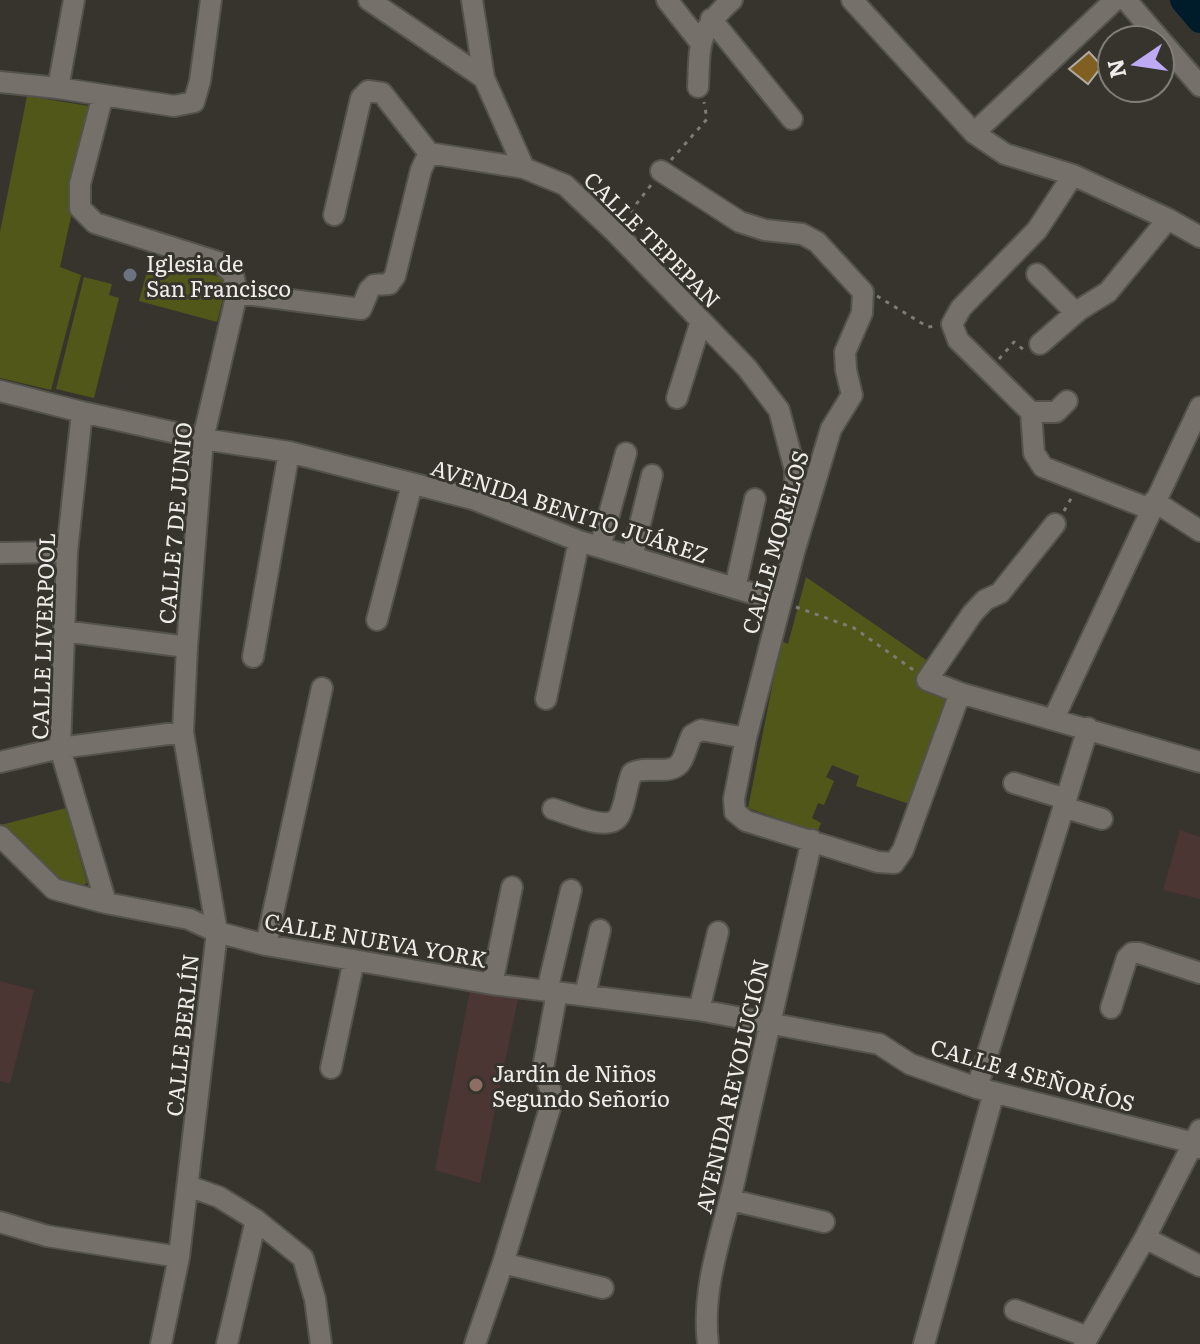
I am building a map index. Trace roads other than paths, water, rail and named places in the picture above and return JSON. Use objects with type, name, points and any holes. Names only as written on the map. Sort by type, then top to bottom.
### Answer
[{"type":"street","points":[[58,88],[74,0]]},
{"type":"street","points":[[0,82],[174,106],[194,102],[200,81],[211,0]]},
{"type":"street","points":[[369,0],[484,78]]},
{"type":"street","points":[[472,0],[484,78],[524,168]]},
{"type":"street","points":[[667,0],[700,42]]},
{"type":"street","points":[[698,87],[700,42],[711,19],[732,0]]},
{"type":"street","points":[[852,0],[974,133],[1005,154],[1073,175],[1200,237]]},
{"type":"street","points":[[974,133],[1115,0]]},
{"type":"street","points":[[1126,0],[1200,86]]},
{"type":"street","points":[[711,19],[792,119]]},
{"type":"street","points":[[103,95],[80,184],[80,208],[95,223],[221,263],[235,284],[361,309],[374,285],[389,284],[395,276],[421,170],[429,153],[382,93],[368,91],[361,98],[334,215]]},
{"type":"street","name":"CALLE TEPEPAN","points":[[429,153],[524,168],[565,185],[747,368],[779,410],[795,470],[794,552]]},
{"type":"street","name":"CALLE MORELOS","points":[[661,171],[740,222],[765,230],[802,234],[817,242],[863,292],[862,313],[845,352],[852,395],[831,429],[794,552],[746,738],[734,799],[735,812],[746,821],[812,840]]},
{"type":"street","points":[[1073,175],[1037,230],[961,308],[952,324],[958,340],[1031,412],[1037,461],[1043,467],[1081,484],[1152,505],[1200,531]]},
{"type":"street","points":[[1040,344],[1076,313],[1108,292],[1168,219]]},
{"type":"street","points":[[1037,274],[1076,313]]},
{"type":"street","name":"CALLE 7 DE JUNIO","points":[[183,732],[203,439],[235,284]]},
{"type":"street","points":[[677,398],[701,321]]},
{"type":"street","name":"AVENIDA BENITO JUÁREZ","points":[[0,391],[203,439],[289,452],[473,499],[579,541],[781,602]]},
{"type":"street","points":[[1031,412],[1056,412],[1067,401]]},
{"type":"street","points":[[1054,718],[1200,407]]},
{"type":"street","name":"CALLE LIVERPOOL","points":[[82,412],[67,552],[60,748],[106,903]]},
{"type":"street","points":[[253,657],[289,452]]},
{"type":"street","points":[[600,547],[626,453]]},
{"type":"street","points":[[632,557],[652,475]]},
{"type":"street","points":[[377,620],[412,484]]},
{"type":"street","points":[[735,588],[755,499]]},
{"type":"street","points":[[1055,524],[1000,593],[985,600],[972,614],[927,680],[960,693],[1200,762]]},
{"type":"street","points":[[546,699],[579,541]]},
{"type":"street","points":[[0,553],[67,552]]},
{"type":"street","points":[[63,631],[187,647]]},
{"type":"street","points":[[266,945],[322,688]]},
{"type":"street","points":[[812,840],[878,862],[894,863],[903,850],[960,693]]},
{"type":"street","points":[[924,1344],[986,1090],[1064,803],[1088,728]]},
{"type":"street","points":[[553,809],[604,824],[613,822],[619,816],[632,773],[640,768],[675,769],[681,763],[692,735],[701,730],[746,738]]},
{"type":"street","points":[[0,762],[60,748],[183,732]]},
{"type":"street","name":"CALLE BERLÍN","points":[[161,1344],[179,1257],[217,932],[183,732]]},
{"type":"street","points":[[1014,783],[1102,819]]},
{"type":"street","name":"CALLE NUEVA YORK","points":[[0,836],[54,889],[189,919],[217,932],[266,945],[492,984],[699,1010],[770,1023]]},
{"type":"street","name":"AVENIDA REVOLUCIÓN","points":[[708,1344],[706,1327],[711,1273],[731,1200],[812,840]]},
{"type":"street","points":[[492,984],[512,887]]},
{"type":"street","points":[[475,1344],[553,1098],[543,1068],[552,991],[571,890]]},
{"type":"street","points":[[585,995],[600,930]]},
{"type":"street","points":[[699,1010],[718,932]]},
{"type":"street","points":[[1111,1008],[1127,958],[1132,953],[1200,973]]},
{"type":"street","points":[[331,1068],[354,960]]},
{"type":"street","name":"CALLE 4 SEÑORÍOS","points":[[770,1023],[879,1044],[910,1064],[986,1090],[1198,1140]]},
{"type":"street","points":[[1015,1310],[1086,1341],[1198,1140]]},
{"type":"street","points":[[188,1186],[219,1197],[256,1220],[303,1258],[315,1299],[321,1344]]},
{"type":"street","points":[[731,1200],[824,1222]]},
{"type":"street","points":[[227,1344],[256,1220]]},
{"type":"street","points":[[0,1222],[47,1236],[179,1257]]},
{"type":"street","points":[[1145,1238],[1200,1266]]},
{"type":"street","points":[[503,1263],[603,1288]]},
{"type":"waterway","points":[[1183,0],[1200,20]]},
{"type":"place","name":"Iglesia de San Francisco","points":[[130,275]]},
{"type":"place","name":"Jardín de Niños Segundo Señorío","points":[[476,1085]]}]
